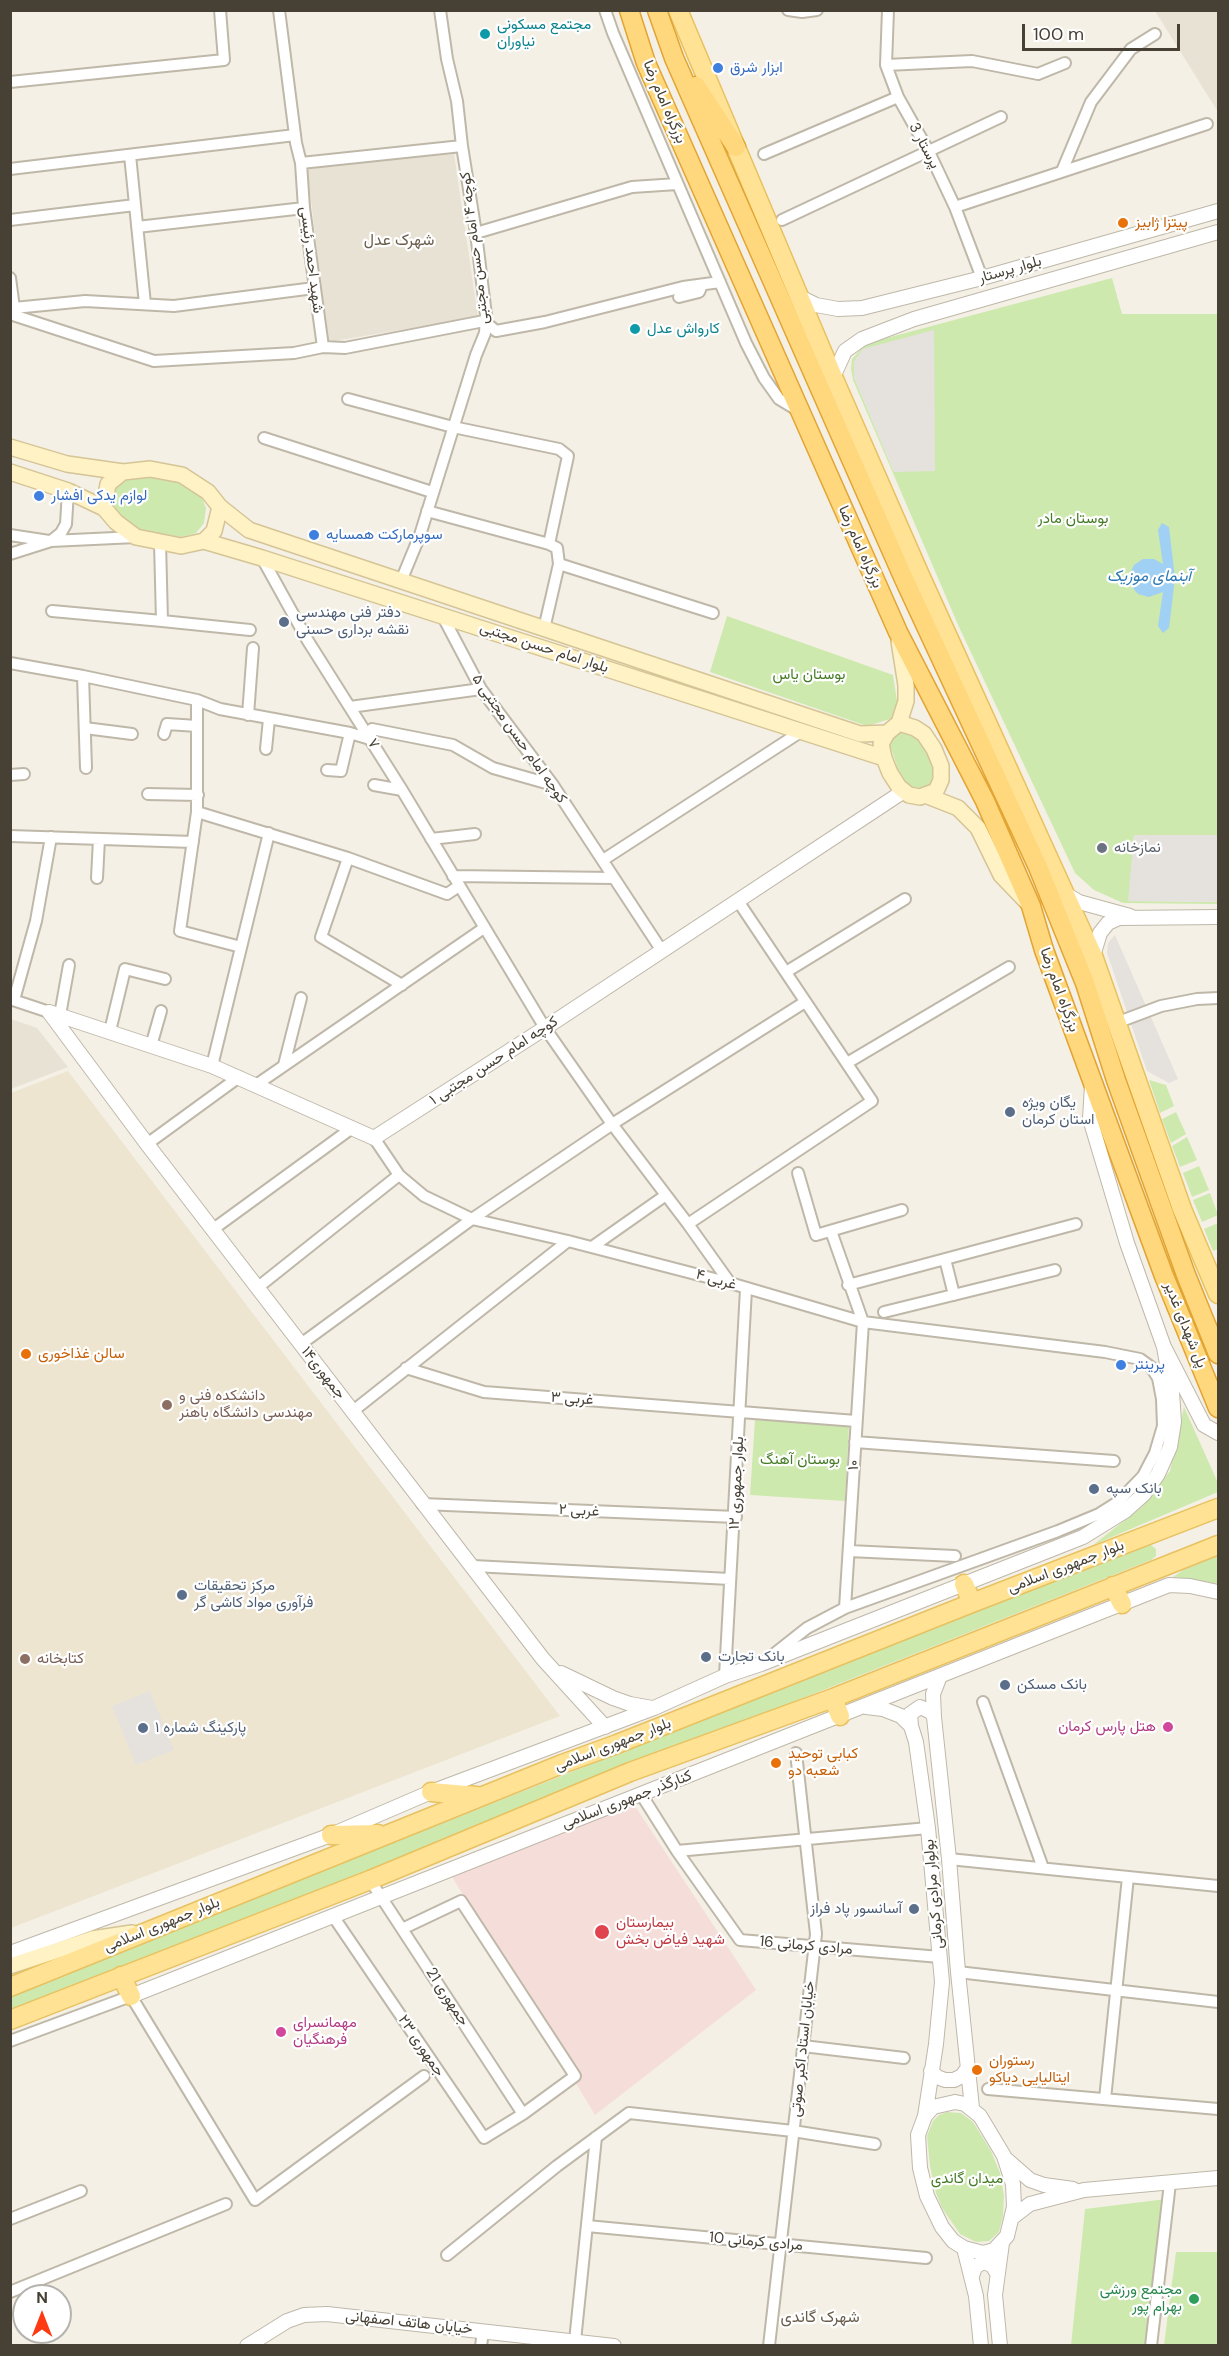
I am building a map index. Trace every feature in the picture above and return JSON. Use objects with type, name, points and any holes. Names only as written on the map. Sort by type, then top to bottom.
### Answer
[{"type":"highway","name":"بزرگراه امام رضا","points":[[629,10],[646,63],[898,632],[985,801],[1031,906],[1044,950],[1164,1276]]},
{"type":"highway","name":"بزرگراه امام رضا","points":[[657,10],[671,48],[911,576],[1038,867],[1085,983],[1116,1080],[1186,1275]]},
{"type":"highway","points":[[671,48],[736,147]]},
{"type":"highway","name":"پل شهدای غدیر","points":[[1186,1275],[1218,1354]]},
{"type":"highway","name":"پل شهدای غدیر","points":[[1164,1276],[1218,1408]]},
{"type":"main road","points":[[678,10],[833,377],[911,576],[1093,956],[1182,1209],[1218,1294]]},
{"type":"main road","points":[[10,447],[67,464],[123,472],[150,469],[182,475],[208,492],[220,507],[214,531],[204,541],[181,546],[136,537],[116,522],[104,508],[68,491],[10,472]]},
{"type":"main road","points":[[104,508],[108,484],[123,472]]},
{"type":"main road","name":"بلوار امام حسن مجتبی","points":[[220,507],[249,530],[860,734],[893,728]]},
{"type":"main road","name":"بلوار امام حسن مجتبی","points":[[204,541],[442,615],[884,758]]},
{"type":"main road","points":[[893,728],[915,728],[924,734],[941,766],[941,780],[936,791],[920,797],[909,795],[899,788],[884,758],[881,744],[893,728],[906,701],[906,685],[898,632]]},
{"type":"main road","points":[[856,749],[870,749],[876,745],[872,737],[860,734]]},
{"type":"main road","points":[[925,795],[958,808],[978,828],[1001,875],[1031,906]]},
{"type":"main road","points":[[1038,867],[1064,893]]},
{"type":"main road","name":"بلوار جمهوری اسلامی","points":[[10,1988],[482,1796],[1218,1508]]},
{"type":"main road","name":"بلوار جمهوری اسلامی","points":[[10,2020],[370,1880],[630,1772],[833,1698],[1218,1545]]},
{"type":"main road","points":[[964,1584],[972,1603]]},
{"type":"main road","points":[[1113,1586],[1122,1604]]},
{"type":"main road","points":[[833,1698],[840,1716]]},
{"type":"main road","points":[[617,1744],[629,1744],[640,1750],[639,1761],[630,1772]]},
{"type":"main road","points":[[431,1792],[482,1796]]},
{"type":"main road","points":[[332,1835],[389,1834]]},
{"type":"main road","points":[[10,1966],[92,1939],[151,1930]]},
{"type":"main road","points":[[121,1976],[131,1996]]},
{"type":"street","points":[[10,82],[224,60],[220,10]]},
{"type":"street","name":"شهید احمد رئیسی","points":[[279,10],[302,163],[304,208],[323,347]]},
{"type":"street","name":"کوچه ۴ امام حسن مجتبی","points":[[401,580],[420,535],[476,354],[485,333],[486,315],[476,232],[441,10]]},
{"type":"street","points":[[605,10],[746,343],[764,378],[780,399],[800,411]]},
{"type":"street","points":[[788,10],[802,12],[817,10]]},
{"type":"street","name":"پرستار 3","points":[[888,10],[886,65],[898,97],[929,152],[955,207],[982,278]]},
{"type":"street","points":[[1062,171],[1091,102],[1131,49],[1155,34]]},
{"type":"street","points":[[886,65],[972,61],[1038,74],[1065,63]]},
{"type":"street","points":[[764,154],[898,97]]},
{"type":"street","points":[[782,220],[1001,117]]},
{"type":"street","points":[[955,207],[1207,124]]},
{"type":"street","points":[[10,169],[296,135]]},
{"type":"street","points":[[302,163],[462,146]]},
{"type":"street","points":[[130,155],[146,304]]},
{"type":"street","points":[[476,232],[632,187],[677,184]]},
{"type":"street","points":[[10,220],[135,205]]},
{"type":"street","points":[[137,227],[304,208]]},
{"type":"street","name":"بلوار پرستار","points":[[800,297],[816,305],[838,309],[862,308],[982,278],[1218,211]]},
{"type":"street","name":"بلوار پرستار","points":[[833,377],[845,351],[862,339],[914,319],[1218,232]]},
{"type":"street","points":[[10,278],[12,311]]},
{"type":"street","points":[[12,311],[154,361],[294,353],[323,347],[345,348],[484,321],[496,331],[545,322],[668,290],[720,282]]},
{"type":"street","points":[[679,297],[699,292],[702,285]]},
{"type":"street","points":[[12,311],[85,302],[174,306],[314,288]]},
{"type":"street","points":[[908,297],[914,319]]},
{"type":"street","points":[[348,399],[453,427],[559,449],[568,456],[549,544]]},
{"type":"street","points":[[264,438],[432,492]]},
{"type":"street","points":[[10,554],[51,541],[66,525],[68,491]]},
{"type":"street","points":[[428,511],[557,548],[559,564],[543,629]]},
{"type":"street","points":[[10,535],[51,541],[136,537]]},
{"type":"street","points":[[160,542],[162,621]]},
{"type":"street","name":"۷","points":[[262,558],[308,640],[402,790],[545,1029],[730,1283]]},
{"type":"street","points":[[559,564],[713,613]]},
{"type":"street","points":[[52,611],[250,630]]},
{"type":"street","name":"کوچه امام حسن مجتبی ۵","points":[[442,615],[481,689],[553,785],[662,951]]},
{"type":"street","points":[[248,715],[253,648]]},
{"type":"street","points":[[10,663],[197,700],[220,710],[350,733],[370,740],[372,729],[453,745],[493,768],[553,785]]},
{"type":"street","points":[[83,676],[86,768]]},
{"type":"street","points":[[350,707],[481,689]]},
{"type":"street","points":[[197,700],[197,812],[180,931],[241,947]]},
{"type":"street","points":[[266,749],[269,719]]},
{"type":"street","points":[[164,734],[167,724],[197,726]]},
{"type":"street","points":[[85,728],[132,734]]},
{"type":"street","points":[[603,860],[802,731]]},
{"type":"street","points":[[327,770],[341,771],[350,733]]},
{"type":"street","points":[[10,775],[24,774]]},
{"type":"street","points":[[374,785],[402,790]]},
{"type":"street","name":"کوچه امام حسن مجتبی ۱","points":[[374,1138],[545,1029],[904,791]]},
{"type":"street","points":[[148,794],[198,795]]},
{"type":"street","points":[[197,812],[348,858],[447,894],[459,886]]},
{"type":"street","points":[[212,1066],[269,833]]},
{"type":"street","points":[[431,839],[475,834]]},
{"type":"street","points":[[10,836],[194,842]]},
{"type":"street","points":[[51,837],[36,921],[12,1000],[212,1066],[374,1138]]},
{"type":"street","points":[[97,878],[99,839]]},
{"type":"street","points":[[348,858],[321,937],[402,984]]},
{"type":"street","points":[[453,876],[614,878]]},
{"type":"street","points":[[1064,893],[1079,902],[1132,916]]},
{"type":"street","points":[[786,972],[905,899]]},
{"type":"street","points":[[688,1224],[872,1101],[738,901]]},
{"type":"street","points":[[1093,956],[1100,933],[1108,923],[1119,918],[1132,916],[1218,917]]},
{"type":"street","points":[[256,1085],[484,928]]},
{"type":"street","points":[[54,1014],[69,965]]},
{"type":"street","points":[[847,1063],[1009,967]]},
{"type":"street","points":[[110,1031],[126,969],[165,979]]},
{"type":"street","points":[[284,1065],[301,998]]},
{"type":"street","points":[[1116,1023],[1161,1006],[1197,999],[1218,998]]},
{"type":"street","points":[[301,1344],[472,1219],[612,1124],[805,1002]]},
{"type":"street","points":[[151,1046],[161,1011]]},
{"type":"street","name":"جمهوری۱۴","points":[[54,1014],[147,1144],[422,1504],[473,1566],[543,1659],[605,1727]]},
{"type":"street","points":[[147,1144],[239,1077]]},
{"type":"street","points":[[1092,1082],[1090,1119],[1127,1243],[1164,1347],[1204,1425],[1218,1433]]},
{"type":"street","points":[[212,1230],[352,1128]]},
{"type":"street","name":"۴ غربی","points":[[374,1138],[399,1175],[424,1196],[472,1219],[730,1283],[863,1322],[1105,1352],[1140,1359],[1152,1366],[1158,1377],[1163,1426],[1155,1454],[1143,1476],[1118,1502],[1099,1514],[1059,1531],[845,1608]]},
{"type":"street","points":[[798,1173],[816,1235],[902,1210]]},
{"type":"street","points":[[257,1288],[399,1175]]},
{"type":"street","points":[[592,1247],[666,1195]]},
{"type":"street","points":[[848,1285],[1076,1224]]},
{"type":"street","points":[[831,1231],[848,1285],[863,1322]]},
{"type":"street","points":[[353,1411],[568,1241]]},
{"type":"street","points":[[945,1259],[954,1295]]},
{"type":"street","points":[[884,1312],[1055,1270]]},
{"type":"street","name":"بلوار جمهوری ۱۲","points":[[725,1676],[736,1518],[746,1289]]},
{"type":"street","name":"۱۰","points":[[845,1608],[863,1322]]},
{"type":"street","points":[[10,1953],[332,1835],[431,1792],[654,1708],[725,1676],[761,1664],[1083,1537],[1125,1510],[1144,1494],[1158,1474],[1170,1447],[1174,1422],[1172,1392],[1164,1347]]},
{"type":"street","name":"۳ غربی","points":[[406,1368],[484,1392],[856,1421]]},
{"type":"street","points":[[855,1442],[1114,1461]]},
{"type":"street","name":"۲ غربی","points":[[422,1504],[736,1518]]},
{"type":"street","points":[[849,1551],[955,1556]]},
{"type":"street","points":[[473,1566],[730,1579]]},
{"type":"street","name":"کنارگذر جمهوری اسلامی","points":[[131,1996],[1169,1585],[1190,1586],[1218,1592]]},
{"type":"street","points":[[761,1664],[807,1628],[845,1608]]},
{"type":"street","points":[[543,1659],[565,1676],[595,1691],[630,1704],[654,1708]]},
{"type":"street","name":"بولوار مرادی کرمانی","points":[[940,1676],[933,1694],[934,1717],[950,1859],[958,1972],[972,2108]]},
{"type":"street","points":[[983,1702],[1043,1868]]},
{"type":"street","points":[[864,1707],[883,1709],[901,1716],[910,1726]]},
{"type":"street","points":[[910,1726],[910,1714],[920,1707],[931,1712],[934,1717]]},
{"type":"street","name":"بولوار مرادی کرمانی","points":[[910,1726],[915,1742],[928,1828],[942,1982],[936,2044],[925,2116]]},
{"type":"street","name":"خیابان استاد اکبر صوتی","points":[[769,2346],[816,1934],[796,1753]]},
{"type":"street","name":"مرادی کرمانی 16","points":[[641,1794],[677,1851],[740,1940],[940,1957]]},
{"type":"street","points":[[677,1851],[928,1828]]},
{"type":"street","points":[[950,1859],[1218,1886]]},
{"type":"street","points":[[1105,2099],[1128,1877]]},
{"type":"street","name":"جمهوری 21","points":[[370,1880],[523,2114]]},
{"type":"street","points":[[402,1929],[461,1901],[575,2076],[523,2114]]},
{"type":"street","name":"۲۳ جمهوری","points":[[333,1916],[484,2138],[523,2114]]},
{"type":"street","points":[[958,1972],[1218,2002]]},
{"type":"street","points":[[10,2041],[131,1996],[255,2200],[424,2076]]},
{"type":"street","points":[[803,2046],[904,2058]]},
{"type":"street","points":[[931,2071],[945,2080],[954,2080],[968,2070]]},
{"type":"street","points":[[988,2089],[1218,2109]]},
{"type":"street","points":[[945,2103],[965,2104],[972,2108],[989,2128],[1006,2159],[1013,2184],[1013,2217],[1007,2236],[994,2250],[983,2253],[964,2248],[953,2241],[942,2227],[927,2196],[920,2168],[918,2135],[925,2116],[933,2107],[945,2103]]},
{"type":"street","points":[[447,2255],[629,2113],[875,2144]]},
{"type":"street","points":[[575,2341],[596,2137]]},
{"type":"street","points":[[1006,2159],[1030,2180],[1044,2185],[1084,2190]]},
{"type":"street","points":[[1013,2217],[1030,2204],[1084,2190],[1218,2178]]},
{"type":"street","points":[[1151,2346],[1170,2182]]},
{"type":"street","points":[[10,2219],[81,2191]]},
{"type":"street","points":[[10,2292],[226,2204]]},
{"type":"street","name":"مرادی کرمانی 10","points":[[587,2226],[926,2258]]},
{"type":"street","points":[[1000,2346],[995,2295],[1002,2243]]},
{"type":"street","points":[[964,2248],[972,2276],[981,2346]]},
{"type":"street","points":[[972,2276],[975,2267],[983,2262],[992,2265],[997,2274]]},
{"type":"street","name":"خیابان هاتف اصفهانی","points":[[247,2346],[287,2321],[304,2315],[353,2316],[482,2339],[575,2341],[614,2346]]},
{"type":"shaded area","points":[[1155,11],[1218,11],[1218,112]]},
{"type":"shaded area","points":[[454,154],[478,317],[328,342],[307,167]]},
{"type":"shaded area","points":[[934,330],[935,471],[894,472],[854,377],[854,362],[863,349]]},
{"type":"shaded area","points":[[1134,835],[1218,835],[1218,902],[1128,901]]},
{"type":"shaded area","points":[[1115,935],[1178,1079],[1169,1083],[1147,1071],[1107,953],[1108,943]]},
{"type":"shaded area","points":[[11,1019],[37,1028],[68,1067],[11,1089]]},
{"type":"shaded area","name":"دانشکده فنی و مهندسی دانشگاه باهنر","points":[[68,1071],[560,1716],[11,1928],[11,1093]]},
{"type":"shaded area","name":"پارکینگ شماره ۱","points":[[150,1691],[174,1750],[136,1765],[112,1706]]},
{"type":"shaded area","name":"بیمارستان شهید فیاض بخش","points":[[633,1803],[756,1990],[595,2115],[451,1875]]},
{"type":"green space","name":"بوستان مادر","points":[[1112,278],[1122,314],[1218,314],[1218,835],[1134,835],[1129,901],[1218,902],[1218,904],[1123,903],[1094,890],[1075,873],[959,627],[853,380],[852,359],[862,348],[879,340]],"holes":[[[863,349],[894,472],[854,377],[854,362]]]},
{"type":"green space","points":[[150,477],[179,483],[202,498],[206,508],[204,523],[196,533],[181,537],[140,530],[121,516],[113,506],[116,488],[127,480]]},
{"type":"green space","name":"بوستان یاس","points":[[727,616],[893,675],[898,708],[890,719],[867,726],[710,672]]},
{"type":"green space","points":[[901,732],[918,740],[927,753],[932,768],[933,779],[930,784],[919,788],[912,787],[898,769],[890,745],[893,737]]},
{"type":"green space","points":[[1149,1080],[1166,1085],[1174,1106],[1160,1113]]},
{"type":"green space","points":[[1176,1112],[1186,1134],[1171,1143],[1162,1119]]},
{"type":"green space","points":[[1187,1137],[1197,1160],[1180,1167],[1172,1146]]},
{"type":"green space","points":[[1199,1166],[1209,1190],[1192,1197],[1183,1173]]},
{"type":"green space","points":[[1210,1193],[1218,1215],[1202,1222],[1193,1200]]},
{"type":"green space","points":[[1218,1223],[1218,1249],[1213,1251],[1204,1229]]},
{"type":"green space","points":[[1184,1407],[1218,1483],[1218,1492],[1093,1545],[1142,1507],[1170,1471]]},
{"type":"green space","name":"بوستان آهنگ","points":[[755,1420],[849,1426],[845,1501],[750,1495]]},
{"type":"green space","points":[[1145,1545],[1151,1545],[1156,1549],[1156,1556],[1151,1560],[11,2012],[11,1994]]},
{"type":"green space","points":[[1218,1556],[1218,1584],[1173,1577],[1185,1569]]},
{"type":"green space","name":"میدان گاندی","points":[[947,2112],[961,2113],[973,2122],[991,2151],[1000,2173],[1004,2196],[1003,2216],[999,2232],[989,2241],[976,2242],[960,2234],[942,2208],[936,2193],[927,2136],[933,2121],[939,2115]]},
{"type":"green space","points":[[1166,2199],[1150,2345],[1071,2346],[1085,2209]]},
{"type":"green space","name":"مجتمع ورزشی بهرام پور","points":[[1176,2252],[1218,2252],[1218,2345],[1164,2345]]},
{"type":"water","name":"آبنمای موزیک","points":[[1162,523],[1169,527],[1175,578],[1169,628],[1163,633],[1158,626],[1163,592],[1149,597],[1138,594],[1131,586],[1129,575],[1134,565],[1143,559],[1154,559],[1163,564],[1158,530]]},
{"type":"place","name":"مجتمع مسکونی نیاوران","points":[[485,34]]},
{"type":"place","name":"ابزار شرق","points":[[718,68]]},
{"type":"place","name":"پیتزا ژابیز","points":[[1123,223]]},
{"type":"place","name":"کارواش عدل","points":[[635,329]]},
{"type":"place","name":"لوازم یدکی افشار","points":[[39,496]]},
{"type":"place","name":"سوپرمارکت همسایه","points":[[314,535]]},
{"type":"place","name":"دفتر فنی مهندسی نقشه برداری حسنی","points":[[284,622]]},
{"type":"place","name":"نمازخانه","points":[[1102,848]]},
{"type":"place","name":"یگان ویژه استان کرمان","points":[[1010,1112]]},
{"type":"place","name":"سالن غذاخوری","points":[[26,1354]]},
{"type":"place","name":"پرینتر","points":[[1121,1365]]},
{"type":"place","name":"دانشکده فنی و مهندسی دانشگاه باهنر","points":[[167,1405]]},
{"type":"place","name":"بانک سپه","points":[[1094,1489]]},
{"type":"place","name":"مرکز تحقیقات فرآوری مواد کاشی گر","points":[[182,1595]]},
{"type":"place","name":"بانک تجارت","points":[[706,1657]]},
{"type":"place","name":"کتابخانه","points":[[25,1659]]},
{"type":"place","name":"بانک مسکن","points":[[1005,1685]]},
{"type":"place","name":"هتل پارس کرمان","points":[[1168,1727]]},
{"type":"place","name":"پارکینگ شماره ۱","points":[[143,1728]]},
{"type":"place","name":"کبابی توحید شعبه دو","points":[[776,1763]]},
{"type":"place","name":"آسانسور پاد فراز","points":[[914,1909]]},
{"type":"place","name":"بیمارستان شهید فیاض بخش","points":[[602,1932]]},
{"type":"place","name":"مهمانسرای فرهنگیان","points":[[281,2032]]},
{"type":"place","name":"رستوران ایتالیایی دیاکو","points":[[977,2070]]},
{"type":"place","name":"مجتمع ورزشی بهرام پور","points":[[1194,2299]]},
{"type":"district","name":"شهرک عدل","points":[[399,241]]},
{"type":"district","name":"شهرک گاندی","points":[[820,2318]]}]
